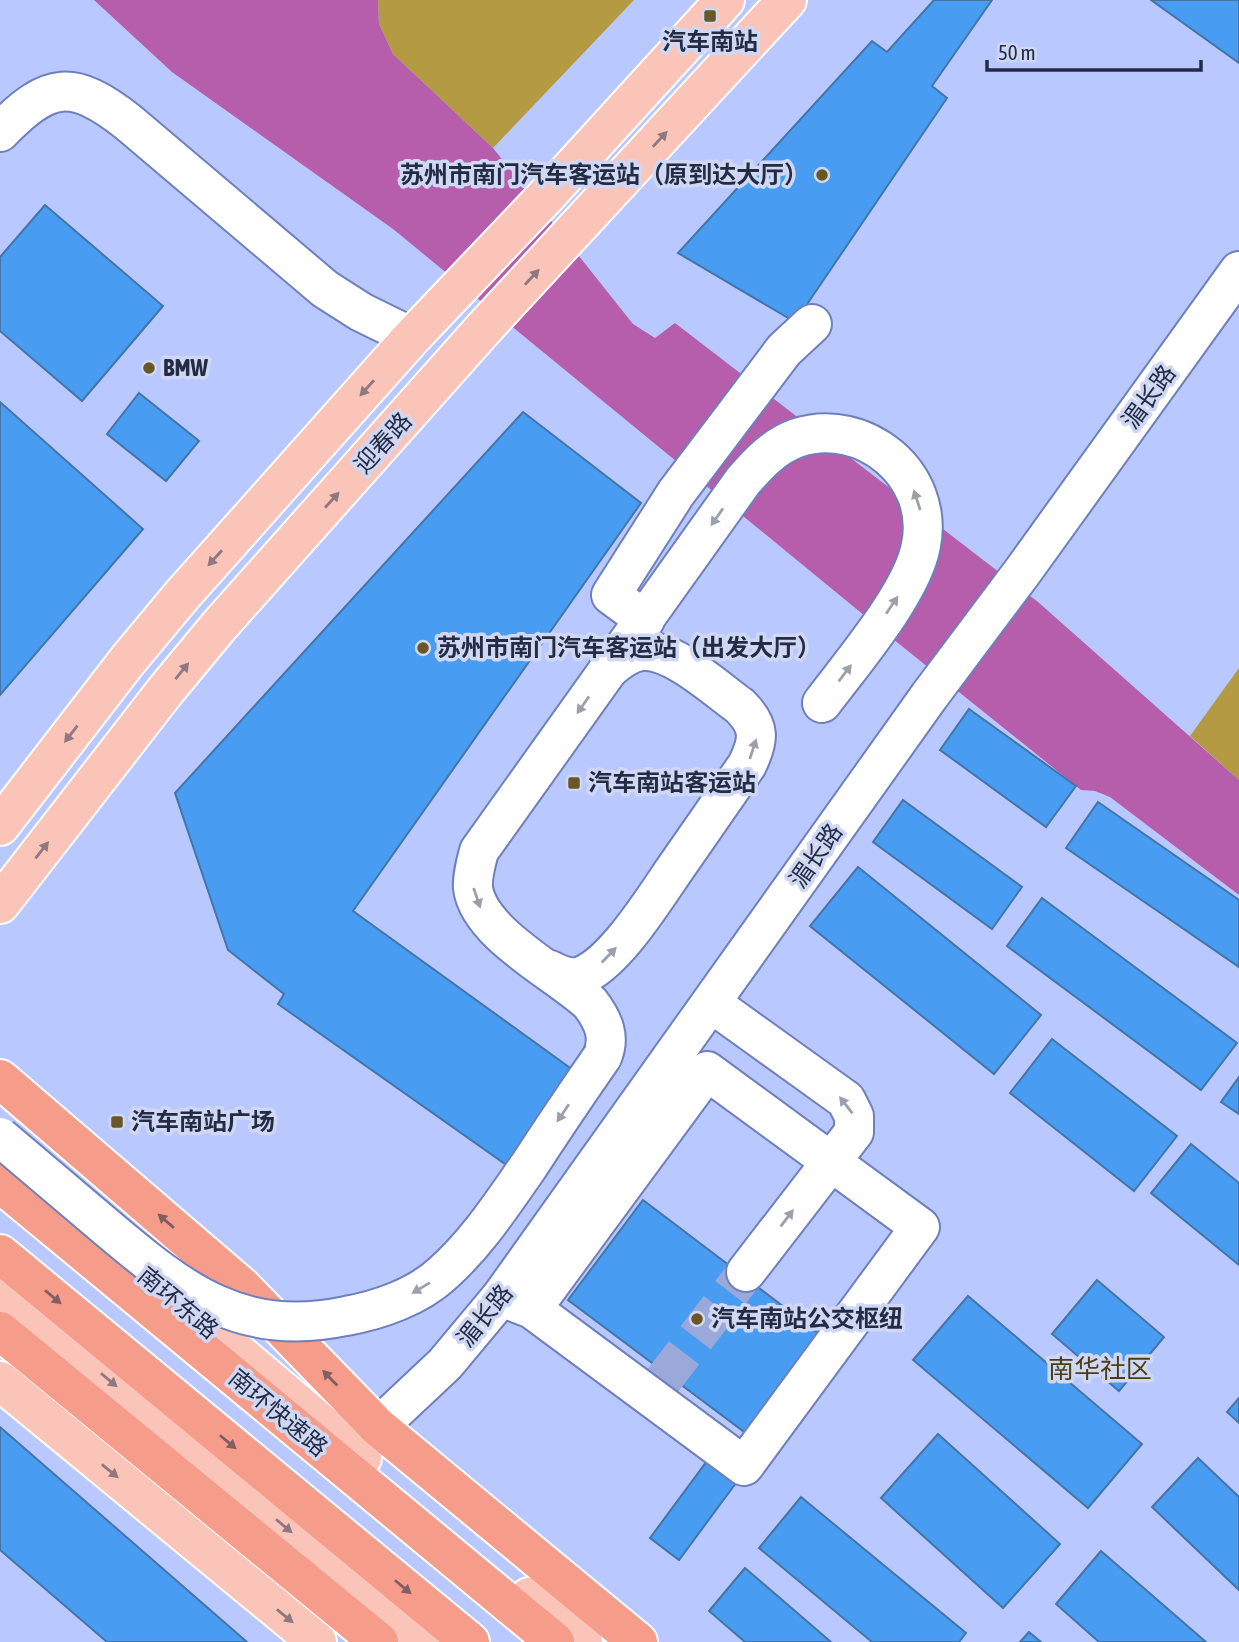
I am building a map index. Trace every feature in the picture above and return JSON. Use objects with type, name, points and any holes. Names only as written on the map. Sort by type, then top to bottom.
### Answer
[{"type":"highway","points":[[0,1079],[242,1287],[378,1427],[638,1642]]},
{"type":"highway","name":"南环快速路","points":[[0,1183],[555,1642]]},
{"type":"highway","points":[[0,1254],[470,1642]]},
{"type":"highway","points":[[0,1331],[379,1642]]},
{"type":"main road","name":"迎春路","points":[[0,826],[154,628],[412,337],[547,195],[725,0]]},
{"type":"main road","name":"迎春路","points":[[0,904],[191,658],[485,327],[787,0]]},
{"type":"main road","name":"南环东路","points":[[0,1152],[583,1642]]},
{"type":"main road","points":[[0,1290],[423,1642]]},
{"type":"main road","points":[[0,1381],[317,1642]]},
{"type":"main road","points":[[378,1427],[480,1492],[659,1642]]},
{"type":"street","points":[[0,132],[24,109],[50,95],[72,91],[96,99],[128,122],[325,289],[361,312],[412,337]]},
{"type":"street","name":"湄长路","points":[[378,1427],[445,1364],[517,1303],[711,1003],[930,695],[1023,571],[1239,271]]},
{"type":"street","points":[[655,605],[611,595],[676,493],[784,350],[812,324]]},
{"type":"street","points":[[0,1137],[151,1265],[186,1290],[224,1309],[286,1322],[321,1321],[388,1305],[441,1276],[493,1218],[602,1057],[606,1038],[604,1025],[597,1012],[580,993],[488,922],[473,889],[479,851],[743,481],[775,449],[795,439],[816,433],[839,433],[860,438],[880,448],[897,463],[915,491],[923,523],[922,545],[915,566],[900,594],[822,702]]},
{"type":"street","points":[[550,970],[568,978],[578,978],[597,966],[613,951],[665,883],[747,765],[757,736],[750,715],[740,706],[666,656],[642,651],[632,654],[608,670]]},
{"type":"street","points":[[711,1003],[846,1100],[854,1116],[854,1132],[746,1272]]},
{"type":"street","points":[[708,1071],[831,1162],[920,1227],[744,1466],[656,1390],[517,1303],[708,1071]]},
{"type":"shaded area","points":[[94,0],[378,0],[379,24],[393,54],[493,148],[633,324],[655,338],[675,323],[1038,602],[1239,780],[1239,895],[1110,797],[1095,791],[1081,790],[393,229],[172,72]]},
{"type":"shaded area","points":[[378,0],[634,0],[493,148],[393,54],[379,24]]},
{"type":"shaded area","points":[[1239,668],[1239,780],[1190,736]]},
{"type":"building","name":"苏州市南门汽车客运站（原到达大厅）","points":[[934,0],[992,0],[932,86],[947,98],[795,322],[678,253],[872,41],[887,52]]},
{"type":"building","points":[[1151,0],[1239,0],[1239,63]]},
{"type":"building","points":[[45,205],[163,306],[82,401],[0,331],[0,257]]},
{"type":"building","points":[[139,393],[199,441],[166,481],[107,434]]},
{"type":"building","points":[[0,402],[143,529],[0,695]]},
{"type":"building","name":"苏州市南门汽车客运站（出发大厅）","points":[[523,412],[641,503],[353,911],[573,1070],[508,1166],[278,1004],[284,994],[228,950],[175,793]]},
{"type":"building","points":[[969,709],[1076,786],[1046,827],[940,750]]},
{"type":"building","points":[[903,800],[1022,887],[992,929],[873,842]]},
{"type":"building","points":[[1098,802],[1239,900],[1239,967],[1066,848]]},
{"type":"building","points":[[858,867],[1041,1015],[994,1074],[810,926]]},
{"type":"building","points":[[1042,898],[1237,1043],[1201,1090],[1007,946]]},
{"type":"building","points":[[1052,1039],[1177,1136],[1134,1191],[1010,1093]]},
{"type":"building","points":[[1239,1077],[1239,1114],[1221,1102]]},
{"type":"building","points":[[1191,1144],[1239,1183],[1239,1265],[1151,1193]]},
{"type":"building","name":"汽车南站公交枢纽","points":[[643,1200],[825,1338],[751,1437],[568,1300]]},
{"type":"building","points":[[1097,1280],[1164,1337],[1119,1391],[1052,1334]]},
{"type":"building","points":[[968,1296],[1142,1444],[1088,1508],[913,1360]]},
{"type":"building","points":[[1239,1398],[1239,1423],[1227,1412]]},
{"type":"building","points":[[0,1427],[247,1642],[107,1642],[0,1550]]},
{"type":"building","points":[[938,1434],[1060,1544],[1003,1608],[881,1498]]},
{"type":"building","points":[[710,1457],[739,1479],[679,1560],[650,1538]]},
{"type":"building","points":[[1198,1458],[1239,1497],[1239,1590],[1152,1507]]},
{"type":"building","points":[[801,1497],[966,1633],[959,1642],[872,1642],[759,1548]]},
{"type":"building","points":[[1101,1551],[1206,1642],[1099,1642],[1056,1604]]},
{"type":"building","points":[[745,1568],[831,1642],[745,1642],[709,1611]]},
{"type":"building","points":[[1029,1632],[1041,1642],[1020,1642]]},
{"type":"tunnel","points":[[661,1383],[746,1272]]},
{"type":"place","name":"汽车南站","points":[[710,16]]},
{"type":"place","name":"苏州市南门汽车客运站（原到达大厅）","points":[[822,175]]},
{"type":"place","name":"BMW","points":[[149,368]]},
{"type":"place","name":"苏州市南门汽车客运站（出发大厅）","points":[[423,648]]},
{"type":"place","name":"汽车南站客运站","points":[[574,783]]},
{"type":"place","name":"汽车南站广场","points":[[117,1122]]},
{"type":"place","name":"汽车南站公交枢纽","points":[[697,1319]]},
{"type":"district","name":"南华社区","points":[[1100,1369]]}]
